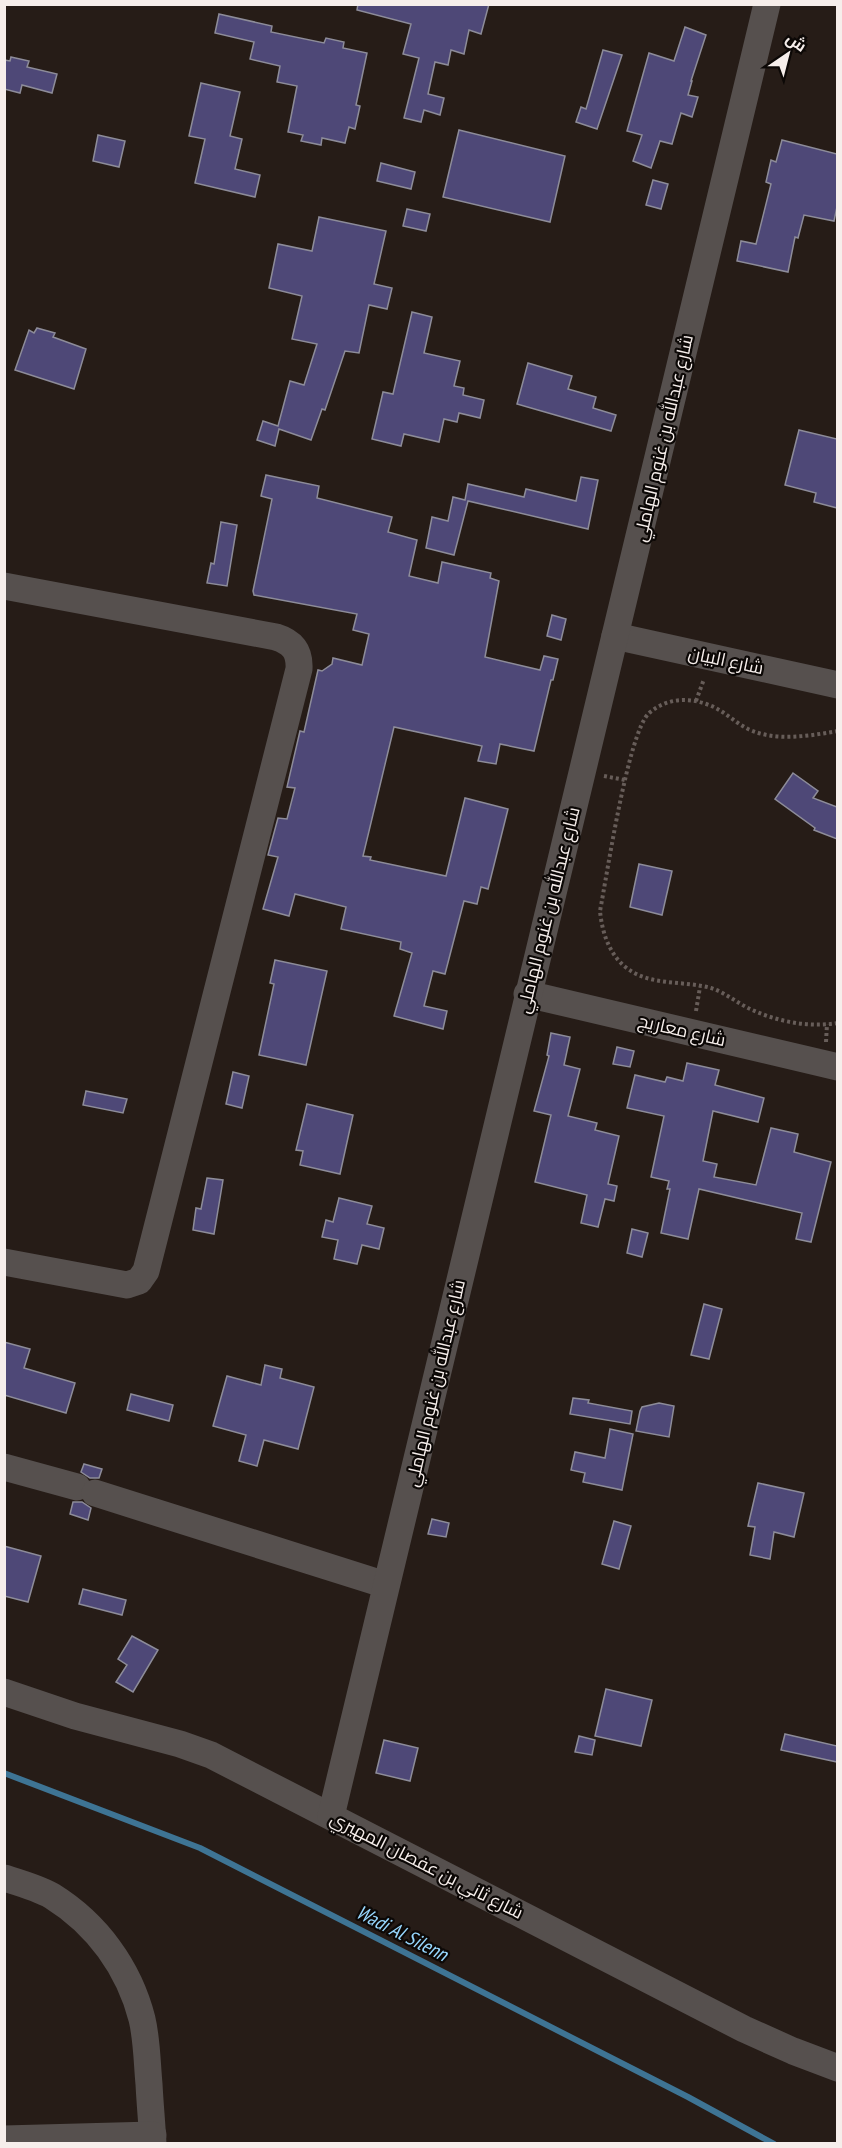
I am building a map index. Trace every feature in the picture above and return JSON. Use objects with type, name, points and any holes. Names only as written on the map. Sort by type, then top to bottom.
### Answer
[{"type":"street","name":"شارع عبدالله بن غنوم الهاملي","points":[[331,1816],[766,4]]},
{"type":"street","points":[[4,586],[276,637],[291,644],[300,660],[143,1277],[134,1284],[128,1285],[4,1262]]},
{"type":"street","name":"شارع البيان","points":[[615,636],[837,685]]},
{"type":"street","name":"شارع معاريج","points":[[527,994],[837,1067]]},
{"type":"street","points":[[4,1467],[86,1490],[386,1586]]},
{"type":"street","name":"شارع ثاني بن عفصان المهيري","points":[[4,1692],[75,1716],[180,1744],[211,1755],[744,2029],[837,2068]]},
{"type":"street","points":[[4,1878],[50,1895],[76,1913],[100,1936],[118,1962],[133,1990],[142,2021],[153,2139],[4,2139]]},
{"type":"path","points":[[837,731],[802,737],[763,735],[746,728],[713,706],[683,699],[666,703],[648,714],[638,730],[625,780],[600,911],[602,931],[610,947],[623,965],[641,976],[658,981],[683,982],[712,988],[748,1008],[777,1020],[804,1024],[837,1023]]},
{"type":"building","points":[[358,4],[489,4],[481,34],[469,30],[464,54],[451,50],[448,65],[435,62],[428,94],[444,98],[440,115],[424,110],[421,122],[404,118],[419,58],[403,54],[411,24],[357,10]]},
{"type":"building","points":[[219,14],[272,26],[271,32],[324,43],[326,38],[344,42],[343,48],[367,53],[356,105],[360,106],[355,129],[349,127],[345,143],[322,138],[321,145],[301,141],[303,135],[288,132],[297,86],[277,82],[280,66],[250,59],[254,42],[215,33]]},
{"type":"building","points":[[685,27],[706,35],[688,95],[698,97],[692,117],[681,113],[672,144],[660,141],[651,168],[633,161],[642,135],[627,131],[649,53],[674,61]]},
{"type":"building","points":[[603,50],[622,55],[597,129],[576,122],[581,107],[586,109]]},
{"type":"building","points":[[11,57],[29,61],[27,67],[57,74],[52,93],[22,85],[20,93],[4,89],[4,60],[10,61]]},
{"type":"building","points":[[201,83],[240,92],[230,136],[242,139],[235,169],[260,175],[255,197],[195,183],[205,139],[189,136]]},
{"type":"building","points":[[459,130],[565,156],[550,222],[443,197]]},
{"type":"building","points":[[98,135],[125,141],[119,167],[93,161]]},
{"type":"building","points":[[782,140],[837,154],[837,207],[834,221],[804,215],[798,238],[795,237],[788,272],[737,261],[741,241],[756,244],[771,184],[766,182],[771,160],[776,162]]},
{"type":"building","points":[[381,163],[415,172],[411,189],[377,181]]},
{"type":"building","points":[[653,180],[668,184],[661,209],[646,205]]},
{"type":"building","points":[[407,209],[430,214],[426,231],[403,226]]},
{"type":"building","points":[[319,217],[386,231],[374,284],[392,288],[387,309],[369,305],[359,353],[345,351],[325,410],[322,409],[311,440],[279,429],[275,446],[257,440],[263,421],[278,426],[290,381],[304,385],[317,344],[292,339],[302,296],[269,288],[278,244],[312,251]]},
{"type":"building","points":[[412,312],[432,317],[424,353],[460,361],[454,386],[464,388],[463,395],[484,400],[480,418],[459,413],[457,422],[444,419],[439,442],[404,434],[401,446],[372,439],[383,392],[393,394]]},
{"type":"building","points":[[37,328],[55,333],[53,337],[86,349],[74,389],[15,370],[29,330],[34,333]]},
{"type":"building","points":[[528,363],[572,376],[568,389],[596,397],[593,408],[616,415],[611,431],[517,404]]},
{"type":"building","points":[[799,430],[837,439],[837,508],[814,502],[816,493],[785,485]]},
{"type":"building","points":[[266,475],[319,486],[317,498],[392,517],[388,532],[417,540],[409,576],[438,583],[442,562],[491,573],[490,578],[499,581],[485,657],[540,670],[544,656],[558,659],[534,751],[500,744],[496,764],[478,761],[482,746],[394,727],[363,856],[371,857],[370,860],[446,876],[465,798],[508,809],[488,889],[481,887],[477,904],[464,901],[445,974],[433,971],[424,1006],[447,1011],[443,1029],[394,1016],[412,953],[400,949],[401,942],[341,929],[346,907],[295,894],[289,916],[263,909],[278,857],[268,855],[278,818],[287,819],[295,788],[287,787],[300,731],[304,732],[318,670],[322,671],[332,664],[333,658],[362,665],[369,634],[353,630],[357,614],[254,595],[272,499],[261,496]]},
{"type":"building","points":[[581,477],[598,480],[588,529],[468,501],[454,555],[426,548],[432,517],[448,521],[453,497],[465,500],[468,484],[524,497],[526,489],[576,501]]},
{"type":"building","points":[[221,522],[237,525],[227,586],[207,583],[211,563],[214,564]]},
{"type":"building","points":[[552,615],[566,619],[561,640],[547,636]]},
{"type":"building","points":[[793,773],[818,791],[813,798],[837,807],[837,839],[814,830],[815,828],[775,799]]},
{"type":"building","points":[[639,864],[672,871],[662,915],[630,907]]},
{"type":"building","points":[[275,960],[327,971],[306,1065],[259,1055],[274,984],[270,983]]},
{"type":"building","points":[[551,1033],[570,1037],[564,1065],[580,1069],[568,1116],[597,1123],[595,1130],[619,1136],[608,1184],[617,1186],[614,1201],[605,1199],[598,1227],[581,1223],[587,1195],[535,1182],[551,1115],[534,1111],[549,1056],[547,1055]]},
{"type":"building","points":[[617,1047],[634,1051],[630,1067],[613,1064]]},
{"type":"building","points":[[687,1063],[719,1070],[715,1085],[764,1098],[758,1122],[713,1111],[703,1161],[717,1164],[714,1177],[756,1185],[771,1128],[798,1134],[794,1152],[831,1162],[811,1242],[796,1239],[802,1213],[699,1189],[688,1239],[661,1233],[670,1189],[667,1189],[669,1181],[651,1177],[664,1116],[627,1108],[635,1075],[665,1082],[667,1077],[683,1081]]},
{"type":"building","points":[[233,1072],[249,1076],[242,1108],[226,1104]]},
{"type":"building","points":[[86,1091],[127,1099],[123,1113],[83,1105]]},
{"type":"building","points":[[307,1104],[353,1115],[340,1174],[300,1165],[303,1151],[296,1150]]},
{"type":"building","points":[[207,1178],[223,1180],[214,1234],[193,1230],[196,1208],[201,1209]]},
{"type":"building","points":[[339,1198],[372,1206],[367,1224],[384,1228],[379,1249],[362,1245],[357,1264],[334,1259],[338,1240],[322,1237],[326,1220],[333,1222]]},
{"type":"building","points":[[632,1229],[648,1233],[642,1257],[627,1253]]},
{"type":"building","points":[[704,1304],[722,1309],[709,1359],[691,1355]]},
{"type":"building","points":[[4,1342],[30,1349],[24,1368],[75,1383],[66,1413],[4,1395]]},
{"type":"building","points":[[265,1365],[282,1369],[280,1378],[314,1387],[298,1449],[264,1440],[257,1466],[239,1461],[246,1435],[213,1426],[227,1376],[261,1385]]},
{"type":"building","points":[[131,1394],[173,1405],[169,1421],[127,1410]]},
{"type":"building","points":[[573,1398],[632,1411],[630,1424],[570,1414]]},
{"type":"building","points":[[659,1403],[674,1406],[669,1437],[636,1431],[642,1407]]},
{"type":"building","points":[[610,1429],[633,1434],[622,1490],[583,1482],[585,1473],[571,1470],[575,1452],[605,1458]]},
{"type":"building","points":[[84,1464],[102,1469],[99,1478],[90,1478],[81,1472]]},
{"type":"building","points":[[758,1483],[804,1493],[794,1537],[774,1532],[770,1559],[750,1555],[755,1527],[748,1526]]},
{"type":"building","points":[[73,1502],[82,1502],[91,1508],[88,1520],[70,1514]]},
{"type":"building","points":[[432,1519],[449,1523],[446,1537],[428,1534]]},
{"type":"building","points":[[614,1521],[631,1526],[619,1569],[602,1564]]},
{"type":"building","points":[[4,1546],[41,1556],[28,1602],[4,1596]]},
{"type":"building","points":[[83,1589],[126,1600],[122,1615],[79,1604]]},
{"type":"building","points":[[132,1636],[158,1650],[133,1692],[116,1682],[127,1665],[118,1659]]},
{"type":"building","points":[[606,1689],[652,1700],[641,1746],[595,1736]]},
{"type":"building","points":[[785,1734],[837,1746],[837,1762],[781,1750]]},
{"type":"building","points":[[579,1736],[595,1740],[592,1755],[575,1752]]},
{"type":"building","points":[[384,1740],[418,1748],[410,1781],[376,1773]]},
{"type":"waterway","name":"Wadi Al Silenn","points":[[4,1773],[200,1848],[688,2097],[774,2144]]}]
